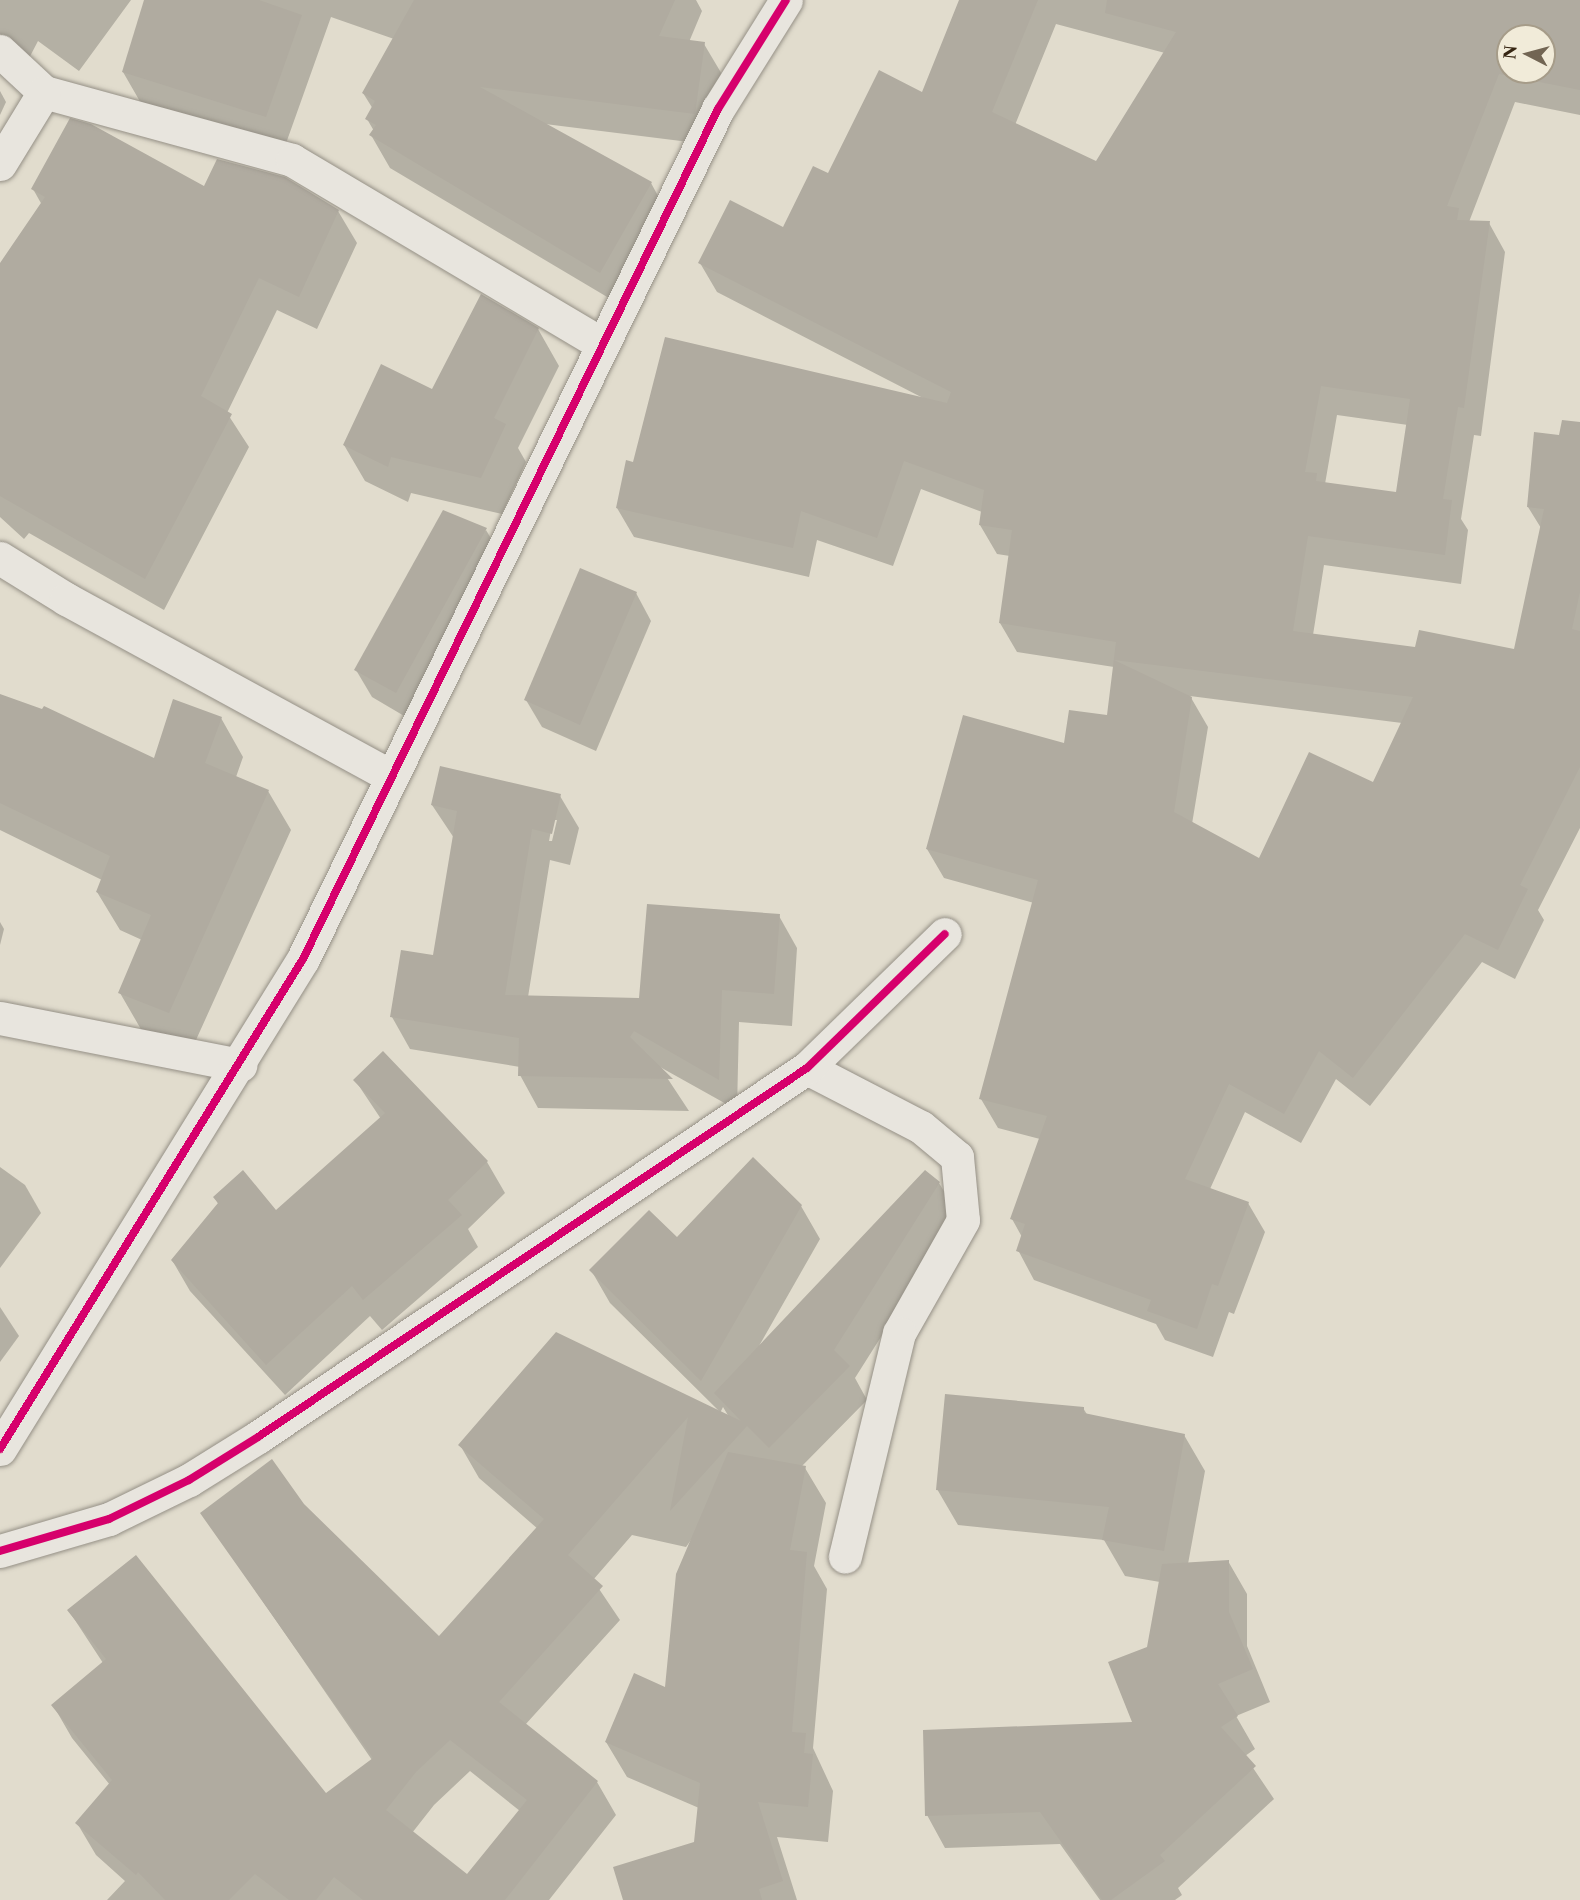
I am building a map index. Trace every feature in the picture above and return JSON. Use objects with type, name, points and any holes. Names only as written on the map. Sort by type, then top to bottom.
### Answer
[{"type":"street","points":[[0,1449],[240,1065],[303,959],[718,109],[786,0]]},
{"type":"street","points":[[0,51],[44,92],[292,160],[602,344]]},
{"type":"street","points":[[0,164],[44,92]]},
{"type":"street","points":[[0,558],[66,599],[392,777]]},
{"type":"street","points":[[0,1551],[109,1520],[189,1480],[807,1068],[945,934]]},
{"type":"street","points":[[0,1018],[240,1065]]},
{"type":"street","points":[[807,1068],[921,1127],[957,1157],[963,1220],[899,1333],[845,1557]]},
{"type":"building","points":[[144,0],[259,0],[302,15],[266,117],[122,72]]},
{"type":"building","points":[[414,0],[675,0],[659,36],[705,42],[695,114],[480,87],[652,182],[600,273],[369,135],[376,125],[365,119],[375,101],[362,93]]},
{"type":"building","points":[[959,0],[1038,0],[992,112],[1096,161],[1176,32],[1105,13],[1107,0],[1580,0],[1580,90],[1550,84],[1556,84],[1556,24],[1496,24],[1496,82],[1447,206],[1459,208],[1457,220],[1490,221],[1464,408],[1458,407],[1443,499],[1452,500],[1445,555],[1308,536],[1293,631],[1415,647],[1419,630],[1514,649],[1544,509],[1527,507],[1534,432],[1559,435],[1562,420],[1580,422],[1580,592],[1572,629],[1580,631],[1580,767],[1520,885],[1528,889],[1498,950],[1465,934],[1353,1078],[1319,1051],[1284,1114],[1229,1084],[1185,1179],[1249,1202],[1218,1286],[1212,1284],[1197,1329],[1147,1311],[1151,1300],[1016,1251],[1025,1224],[1010,1219],[1047,1116],[979,1099],[1038,880],[926,849],[963,715],[1064,743],[1069,710],[1107,715],[1116,642],[999,623],[1012,530],[979,525],[984,490],[904,461],[877,538],[801,511],[793,548],[616,508],[626,460],[633,462],[665,337],[947,403],[951,392],[698,263],[730,200],[783,227],[813,166],[828,173],[879,70],[922,92]],"holes":[[[1321,386],[1410,399],[1396,492],[1316,481],[1317,473],[1305,472]],[[1114,660],[1413,697],[1373,782],[1309,752],[1259,858],[1174,812],[1192,697]]]},
{"type":"building","points":[[70,118],[91,124],[204,186],[217,159],[285,177],[339,210],[299,297],[259,278],[201,396],[232,414],[145,579],[0,496],[0,263],[45,197],[31,189]]},
{"type":"building","points":[[481,294],[539,328],[494,418],[506,424],[481,478],[391,457],[388,467],[343,445],[381,364],[432,389]]},
{"type":"building","points":[[443,510],[487,528],[396,693],[354,670]]},
{"type":"building","points":[[580,568],[637,592],[580,725],[524,700]]},
{"type":"building","points":[[0,694],[42,709],[44,706],[154,758],[173,699],[222,717],[205,763],[269,790],[169,1013],[118,993],[151,915],[96,892],[110,856],[0,803]]},
{"type":"building","points":[[440,766],[561,794],[552,834],[532,829],[505,995],[639,998],[647,904],[780,914],[774,994],[722,990],[719,1080],[634,1031],[630,1037],[673,1079],[518,1076],[519,1038],[390,1017],[401,950],[433,955],[457,811],[431,805]]},
{"type":"building","points":[[383,1051],[488,1161],[448,1200],[462,1215],[363,1300],[352,1286],[266,1365],[171,1260],[218,1203],[213,1197],[243,1170],[276,1210],[385,1113],[353,1080]]},
{"type":"building","points":[[753,1157],[802,1205],[701,1381],[589,1270],[649,1210],[677,1237]]},
{"type":"building","points":[[925,1170],[940,1182],[834,1350],[850,1366],[769,1448],[747,1426],[670,1511],[688,1417],[568,1555],[603,1586],[499,1702],[598,1781],[505,1900],[363,1900],[334,1877],[316,1900],[289,1900],[255,1874],[229,1900],[165,1900],[138,1872],[136,1875],[75,1823],[112,1780],[51,1705],[106,1659],[67,1610],[136,1555],[326,1793],[373,1758],[200,1513],[272,1459],[304,1504],[439,1636],[544,1519],[458,1445],[556,1332],[741,1421],[714,1393]],"holes":[[[450,1740],[527,1800],[467,1874],[386,1810],[416,1772]]]},
{"type":"building","points":[[945,1394],[1084,1407],[1084,1413],[1185,1434],[1164,1551],[1102,1540],[1109,1507],[936,1490]]},
{"type":"building","points":[[728,1452],[806,1466],[790,1550],[807,1552],[792,1732],[806,1733],[804,1753],[813,1754],[808,1807],[758,1802],[783,1881],[759,1889],[762,1900],[623,1900],[613,1867],[694,1842],[700,1783],[605,1742],[634,1673],[665,1687],[676,1574]]},
{"type":"building","points":[[1229,1560],[1229,1612],[1253,1669],[1218,1684],[1238,1716],[1221,1727],[1256,1766],[1160,1855],[1165,1861],[1111,1900],[1102,1900],[1040,1812],[925,1816],[923,1730],[1132,1722],[1108,1662],[1147,1647],[1162,1564]]},
{"type":"cycle path","points":[[0,1449],[303,959],[718,109],[786,0]]},
{"type":"cycle path","points":[[0,1551],[109,1519],[189,1480],[258,1437],[807,1068],[945,934]]}]
